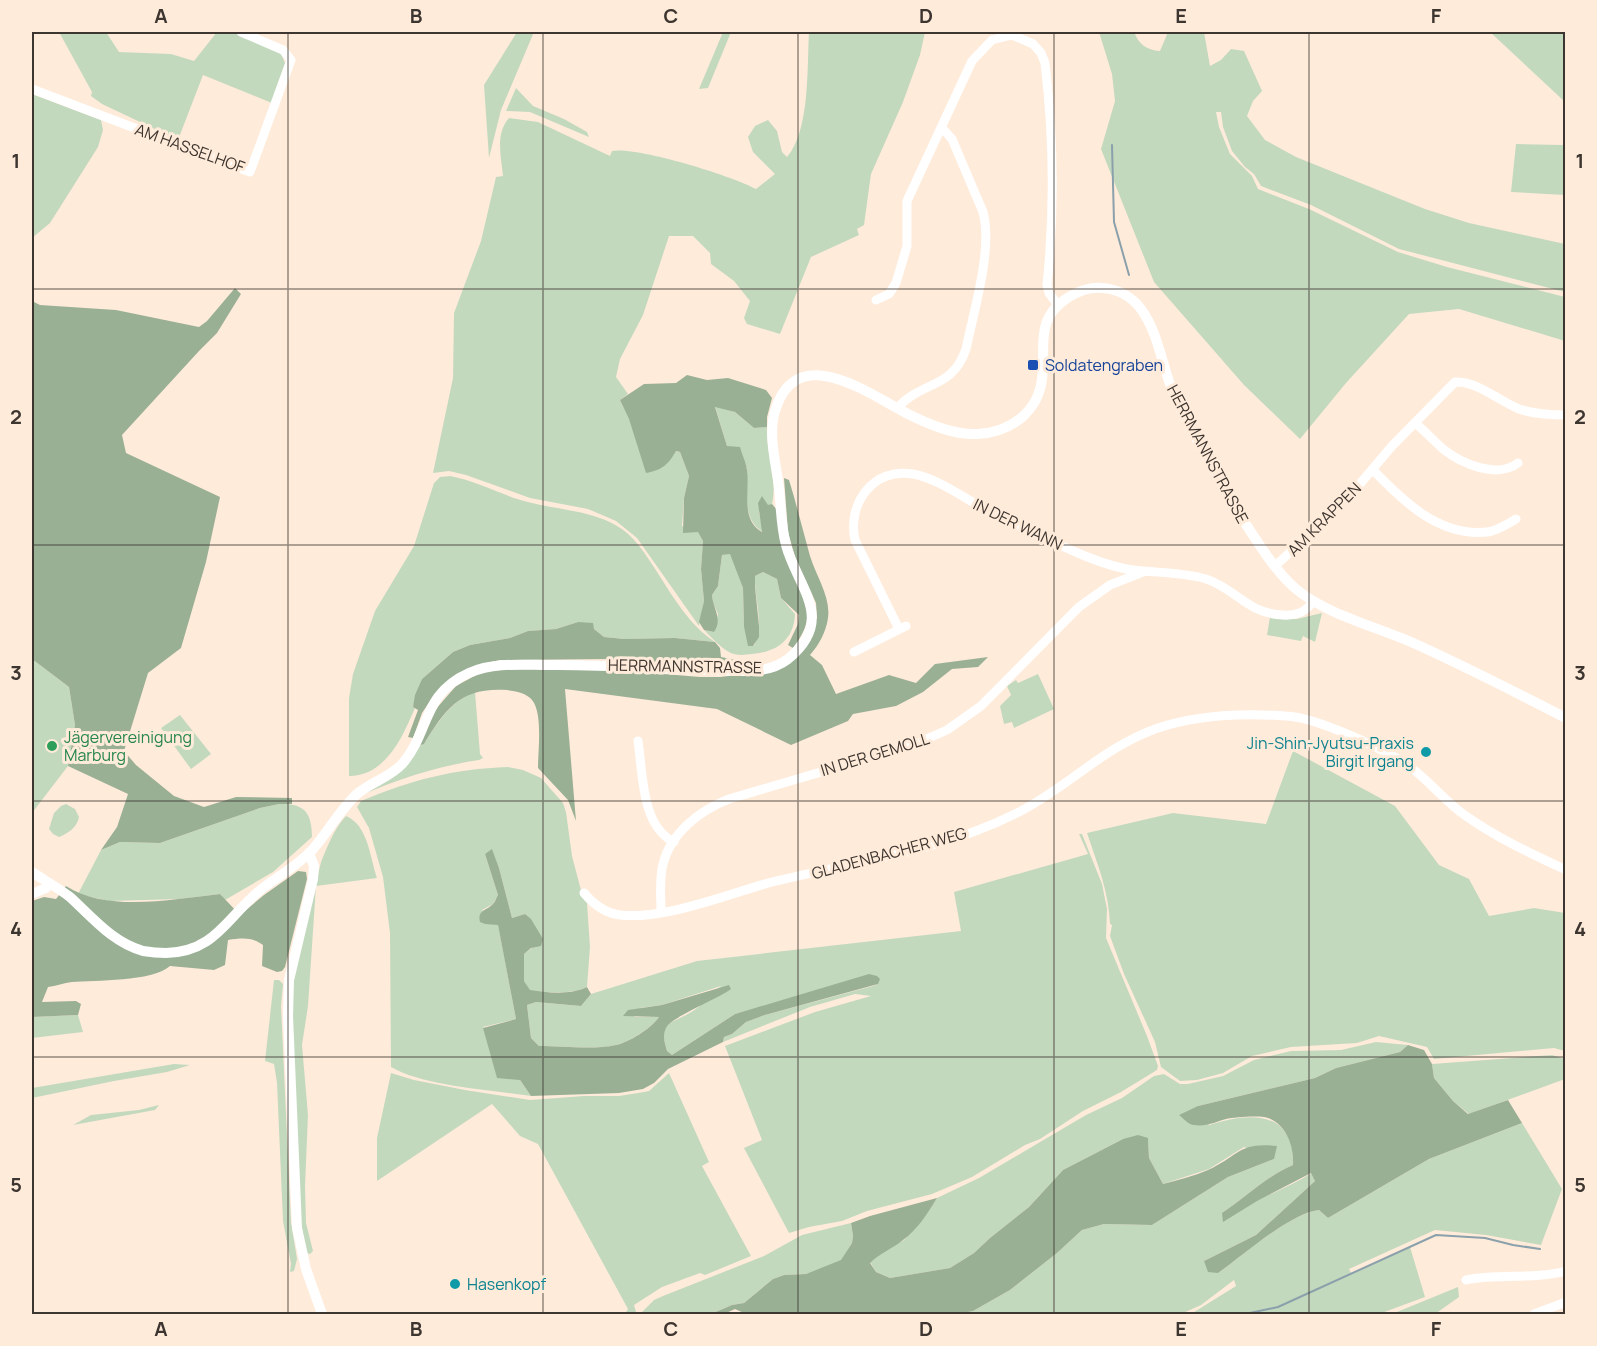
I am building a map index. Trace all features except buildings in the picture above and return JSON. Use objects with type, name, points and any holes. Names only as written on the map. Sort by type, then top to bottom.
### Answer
[{"type":"street","name":"AM HASSELHOF","points":[[32,89],[249,172],[291,60],[283,50],[240,32]]},
{"type":"street","points":[[876,300],[889,294],[896,284],[908,246],[907,201],[969,66],[985,46],[998,38],[1012,36],[1028,40],[1038,48],[1045,63],[1053,150],[1054,210],[1047,285],[1049,293],[1058,305]]},
{"type":"street","points":[[897,408],[914,393],[949,376],[961,362],[966,348],[987,243],[983,212],[952,139],[942,128]]},
{"type":"street","name":"HERRMANNSTRASSE","points":[[32,872],[68,896],[107,933],[123,942],[144,951],[174,953],[201,946],[210,940],[256,893],[309,854],[335,818],[358,793],[401,765],[412,748],[429,710],[443,691],[459,678],[474,671],[499,666],[587,664],[750,671],[776,666],[794,653],[807,635],[812,612],[807,591],[789,556],[783,531],[772,434],[777,404],[783,394],[794,382],[818,375],[831,376],[846,381],[927,423],[961,433],[986,433],[1016,422],[1032,407],[1038,394],[1042,374],[1043,334],[1050,316],[1058,305],[1080,292],[1098,288],[1119,292],[1134,301],[1146,316],[1154,331],[1162,362],[1183,413],[1235,508],[1275,566],[1295,589],[1314,601],[1455,663],[1566,718]]},
{"type":"street","name":"AM KRAPPEN","points":[[1275,566],[1310,534],[1323,517],[1359,485],[1455,382],[1465,382],[1524,410],[1542,414],[1566,415]]},
{"type":"street","points":[[1415,423],[1444,449],[1469,463],[1503,470],[1518,463]]},
{"type":"street","name":"AM KRAPPEN","points":[[1373,470],[1416,511],[1452,528],[1487,532],[1516,519]]},
{"type":"street","name":"IN DER WANN","points":[[854,652],[902,627],[855,540],[853,532],[853,519],[860,499],[871,485],[892,475],[921,476],[999,517],[1086,556],[1125,568],[1206,579],[1253,608],[1273,615],[1298,614],[1314,601]]},
{"type":"street","name":"IN DER GEMOLL","points":[[661,912],[660,887],[663,866],[674,842],[688,823],[702,812],[729,799],[913,745],[947,730],[981,706],[1079,607],[1110,585],[1145,571]]},
{"type":"street","name":"GLADENBACHER WEG","points":[[584,893],[597,907],[618,915],[640,915],[693,906],[773,882],[916,850],[980,830],[1029,806],[1118,745],[1157,728],[1187,720],[1226,717],[1301,717],[1322,724],[1409,766],[1459,811],[1480,825],[1566,870]]},
{"type":"street","points":[[638,741],[652,819],[661,834],[674,842]]},
{"type":"street","points":[[309,854],[314,866],[313,879],[289,980],[288,1016],[297,1228],[306,1269],[322,1314]]},
{"type":"street","points":[[32,894],[46,888],[49,883]]},
{"type":"street","points":[[1466,1280],[1483,1276],[1530,1275],[1566,1271]]},
{"type":"street","points":[[1534,1314],[1566,1302]]},
{"type":"green space","points":[[59,32],[106,32],[119,52],[171,54],[194,61],[217,32],[232,32],[280,51],[285,63],[272,103],[203,75],[178,140],[102,104],[91,96],[92,92]]},
{"type":"green space","points":[[517,32],[534,32],[501,110],[489,158],[484,85]]},
{"type":"green space","points":[[723,32],[731,32],[708,88],[699,89]]},
{"type":"green space","points":[[809,32],[925,32],[920,55],[903,102],[871,174],[864,225],[857,229],[859,235],[811,257],[780,334],[747,324],[744,318],[750,301],[734,281],[711,264],[710,253],[693,236],[669,236],[643,315],[620,359],[616,377],[628,394],[620,400],[638,444],[680,452],[689,476],[684,498],[682,526],[698,531],[703,541],[701,569],[704,601],[699,626],[637,538],[616,521],[588,509],[530,498],[466,475],[449,471],[433,473],[453,378],[454,313],[481,241],[496,177],[503,176],[500,138],[509,118],[538,122],[610,156],[612,151],[624,151],[662,157],[707,170],[756,189],[775,174],[753,152],[748,137],[755,126],[768,120],[777,131],[782,152],[787,157],[794,146],[804,115]]},
{"type":"green space","points":[[1099,32],[1134,32],[1144,46],[1160,51],[1168,32],[1204,32],[1210,66],[1221,60],[1231,49],[1244,51],[1262,91],[1253,101],[1247,116],[1265,140],[1296,157],[1425,209],[1469,223],[1565,244],[1565,292],[1399,249],[1311,205],[1261,186],[1254,174],[1232,151],[1223,127],[1221,112],[1216,112],[1219,127],[1230,154],[1252,176],[1258,189],[1309,209],[1398,252],[1565,297],[1565,341],[1459,309],[1409,314],[1346,383],[1300,439],[1244,385],[1154,282],[1101,149],[1115,101],[1112,74]]},
{"type":"green space","points":[[1490,32],[1565,32],[1565,102]]},
{"type":"green space","points":[[516,88],[533,106],[564,119],[587,132],[589,137],[530,112],[506,111]]},
{"type":"green space","points":[[32,94],[101,120],[103,130],[98,147],[50,223],[32,238]]},
{"type":"green space","points":[[1516,144],[1565,145],[1565,195],[1511,192]]},
{"type":"green space","points":[[235,288],[241,294],[217,333],[122,435],[126,453],[220,497],[206,562],[181,648],[148,673],[124,751],[136,765],[174,796],[204,807],[236,797],[292,798],[292,804],[260,808],[160,843],[120,842],[101,850],[117,827],[128,794],[68,766],[75,725],[69,687],[32,659],[32,301],[40,305],[116,310],[199,327],[207,321]]},
{"type":"green space","points":[[687,375],[707,380],[728,378],[766,390],[772,398],[767,427],[754,428],[735,412],[715,407],[727,446],[740,447],[745,461],[748,478],[747,504],[751,520],[762,532],[758,503],[762,496],[768,505],[772,504],[778,511],[797,565],[805,594],[807,619],[804,630],[793,648],[788,645],[798,624],[799,615],[781,598],[777,579],[763,572],[755,576],[759,637],[753,646],[748,646],[744,627],[743,588],[730,554],[722,555],[718,586],[712,595],[718,618],[717,627],[714,632],[704,630],[699,622],[704,601],[701,569],[703,541],[698,532],[683,533],[684,498],[689,476],[680,452],[676,451],[664,466],[646,473],[629,419],[620,400],[644,384],[676,383]]},
{"type":"green space","points":[[715,406],[735,412],[754,428],[767,427],[774,485],[772,504],[759,512],[763,532],[751,520],[747,504],[747,468],[727,446]]},
{"type":"green space","points":[[450,476],[471,481],[522,500],[588,514],[614,524],[636,542],[681,609],[702,632],[715,642],[675,638],[604,637],[594,629],[578,622],[556,629],[528,631],[510,638],[470,645],[453,652],[422,679],[410,719],[399,742],[383,762],[362,774],[349,776],[349,698],[353,674],[375,611],[414,546],[434,483],[440,477]]},
{"type":"green space","points":[[784,478],[789,480],[810,556],[827,602],[826,628],[810,655],[822,665],[836,694],[889,675],[916,683],[935,664],[988,657],[978,667],[952,669],[923,692],[896,706],[853,714],[848,721],[791,745],[717,709],[565,689],[576,821],[568,800],[538,768],[538,714],[532,700],[524,694],[507,690],[491,690],[466,696],[448,710],[424,744],[420,745],[419,742],[435,710],[456,686],[478,674],[499,669],[616,670],[700,677],[778,670],[817,618],[816,603],[795,557],[788,532]]},
{"type":"green space","points":[[731,553],[743,588],[744,627],[747,637],[754,646],[759,629],[755,576],[763,572],[777,579],[781,598],[795,614],[788,638],[769,651],[737,655],[719,645],[704,630],[714,632],[718,614],[712,595],[718,586],[722,555]]},
{"type":"green space","points":[[1322,613],[1315,642],[1303,636],[1301,641],[1267,635],[1270,617],[1297,619]]},
{"type":"green space","points":[[578,622],[593,623],[594,629],[604,637],[675,638],[715,642],[720,648],[721,657],[735,660],[733,667],[610,659],[500,660],[483,664],[430,701],[422,713],[413,738],[408,737],[418,710],[413,707],[422,679],[453,652],[470,645],[510,638],[528,631],[556,629]]},
{"type":"green space","name":"Jägervereinigung Marburg","points":[[32,659],[69,687],[75,725],[68,766],[32,813]]},
{"type":"green space","points":[[1038,674],[1054,709],[1014,728],[1012,722],[1004,724],[1000,706],[1011,695],[1007,686],[1016,680],[1018,683]]},
{"type":"green space","points":[[475,692],[480,754],[483,758],[420,773],[364,794],[419,743],[424,744],[452,707]]},
{"type":"green space","points":[[180,715],[211,754],[191,769],[161,728]]},
{"type":"green space","points":[[1293,751],[1395,806],[1439,865],[1469,879],[1489,916],[1534,908],[1565,913],[1565,1051],[1554,1048],[1434,1059],[1427,1047],[1379,1036],[1357,1043],[1291,1047],[1252,1056],[1223,1073],[1197,1080],[1180,1081],[1161,1067],[1155,1042],[1124,974],[1110,936],[1112,925],[1105,889],[1087,833],[1173,813],[1266,824]]},
{"type":"green space","points":[[508,767],[523,770],[541,778],[563,803],[572,856],[582,894],[587,903],[590,947],[587,987],[567,992],[530,991],[524,981],[524,954],[543,939],[525,914],[512,918],[492,850],[485,854],[498,895],[493,904],[482,910],[498,924],[516,1019],[483,1027],[531,1096],[439,1083],[421,1079],[391,1067],[390,933],[383,877],[369,828],[357,807],[361,801],[433,777],[469,770]]},
{"type":"green space","points":[[66,804],[75,809],[79,817],[72,829],[59,837],[49,829],[54,813]]},
{"type":"green space","points":[[279,804],[295,805],[305,811],[312,828],[312,837],[273,872],[225,900],[220,894],[180,899],[109,901],[78,894],[101,850],[120,842],[160,843],[260,808]]},
{"type":"green space","points":[[346,816],[353,820],[364,834],[377,878],[316,886],[308,1006],[302,1045],[308,1115],[305,1186],[306,1223],[313,1251],[310,1254],[305,1253],[299,1224],[290,995],[321,862],[329,843]]},
{"type":"green space","points":[[1079,834],[1082,834],[1102,884],[1107,909],[1106,938],[1147,1036],[1158,1066],[1157,1070],[972,1177],[932,1194],[867,1211],[842,1221],[789,1233],[744,1148],[762,1140],[725,1046],[815,1012],[871,996],[855,994],[810,1007],[723,1042],[724,1037],[732,1034],[746,1022],[873,986],[878,984],[879,979],[791,998],[735,1014],[672,1055],[667,1051],[664,1041],[666,1028],[673,1021],[697,1008],[721,986],[662,1005],[640,1008],[634,1017],[659,1017],[640,1034],[616,1045],[589,1048],[539,1046],[531,1038],[527,1005],[536,1002],[581,1006],[591,994],[697,961],[961,931],[954,892],[1088,854]]},
{"type":"green space","points":[[492,849],[512,918],[525,914],[531,919],[543,939],[541,946],[531,948],[524,954],[524,981],[530,990],[567,992],[587,987],[591,994],[581,1006],[536,1002],[527,1005],[531,1038],[539,1046],[598,1047],[621,1044],[645,1030],[659,1017],[623,1016],[628,1010],[662,1005],[729,985],[731,989],[676,1019],[666,1028],[665,1043],[667,1051],[672,1055],[735,1014],[869,974],[880,979],[878,984],[746,1022],[732,1034],[724,1037],[723,1042],[668,1069],[654,1083],[643,1089],[619,1093],[531,1096],[520,1080],[497,1078],[483,1028],[516,1019],[498,925],[485,924],[480,922],[479,918],[481,913],[493,904],[498,895],[485,854]]},
{"type":"green space","points":[[298,871],[306,872],[307,879],[285,967],[282,971],[277,972],[262,966],[263,945],[259,942],[247,939],[228,940],[225,965],[214,970],[170,966],[162,971],[137,978],[72,982],[48,987],[42,1002],[76,1001],[81,1004],[78,1015],[32,1017],[32,901],[44,897],[56,899],[66,886],[83,894],[121,902],[162,901],[220,894],[240,915]]},
{"type":"green space","points":[[274,980],[279,980],[283,984],[281,1006],[291,1222],[297,1259],[294,1271],[290,1272],[291,1264],[283,1221],[277,1083],[274,1064],[265,1061]]},
{"type":"green space","points":[[78,1015],[83,1032],[32,1038],[32,1017]]},
{"type":"green space","points":[[1376,1042],[1408,1045],[1400,1052],[1336,1068],[1315,1078],[1198,1106],[1209,1125],[1253,1117],[1278,1124],[1286,1133],[1292,1147],[1293,1165],[1265,1181],[1222,1213],[1268,1195],[1312,1173],[1315,1181],[1256,1235],[1204,1261],[1218,1273],[1294,1219],[1319,1210],[1328,1218],[1429,1159],[1522,1123],[1562,1189],[1541,1245],[1486,1235],[1435,1230],[1349,1269],[1351,1273],[1410,1247],[1425,1297],[1379,1314],[1191,1314],[1236,1286],[1234,1280],[1201,1305],[1181,1314],[959,1314],[973,1311],[1010,1290],[1082,1230],[1104,1224],[1152,1225],[1228,1177],[1274,1159],[1244,1147],[1209,1169],[1163,1184],[1149,1158],[1148,1138],[1123,1139],[1063,1170],[1029,1207],[974,1253],[950,1268],[890,1278],[876,1272],[870,1262],[880,1253],[904,1240],[937,1198],[979,1178],[1086,1115],[1122,1098],[1154,1076],[1164,1074],[1180,1084],[1188,1084],[1223,1076],[1254,1060],[1291,1051],[1341,1050]]},
{"type":"green space","points":[[1408,1045],[1424,1050],[1432,1064],[1434,1078],[1453,1101],[1468,1114],[1508,1100],[1522,1123],[1429,1159],[1328,1218],[1319,1210],[1307,1213],[1267,1236],[1218,1273],[1208,1272],[1204,1261],[1256,1235],[1315,1181],[1311,1173],[1257,1201],[1223,1222],[1222,1213],[1265,1181],[1293,1165],[1291,1144],[1285,1131],[1275,1121],[1268,1118],[1254,1116],[1198,1125],[1190,1124],[1179,1115],[1198,1106],[1315,1078],[1336,1068],[1400,1052]]},
{"type":"green space","points":[[1552,1055],[1565,1059],[1565,1079],[1469,1114],[1453,1101],[1434,1078],[1432,1064]]},
{"type":"green space","points":[[174,1064],[190,1065],[167,1072],[32,1098],[32,1088]]},
{"type":"green space","points":[[391,1073],[465,1090],[530,1100],[619,1096],[644,1092],[649,1091],[669,1073],[709,1162],[702,1166],[751,1256],[705,1275],[700,1273],[662,1287],[634,1305],[635,1314],[625,1314],[628,1309],[538,1144],[520,1136],[492,1104],[377,1181],[377,1138]]},
{"type":"green space","points":[[159,1105],[155,1110],[73,1125],[91,1115],[139,1110]]},
{"type":"green space","points":[[1138,1135],[1148,1138],[1149,1158],[1163,1184],[1208,1170],[1246,1148],[1264,1145],[1277,1146],[1274,1159],[1228,1177],[1152,1225],[1104,1224],[1082,1230],[1010,1290],[973,1311],[959,1314],[746,1314],[735,1309],[724,1314],[711,1314],[732,1305],[744,1303],[773,1279],[784,1275],[806,1274],[841,1260],[852,1243],[851,1223],[937,1198],[913,1231],[870,1263],[876,1272],[890,1278],[950,1268],[974,1253],[1029,1207],[1063,1170],[1123,1139]]},
{"type":"green space","points":[[851,1223],[852,1243],[841,1261],[806,1274],[784,1275],[773,1279],[744,1303],[732,1305],[711,1314],[640,1314],[654,1300],[764,1256],[802,1235]]},
{"type":"green space","points":[[1458,1287],[1459,1297],[1435,1314],[1392,1314]]},
{"type":"waterway","points":[[1112,145],[1114,222],[1129,275]]},
{"type":"waterway","points":[[1245,1314],[1278,1307],[1436,1235],[1485,1238],[1540,1249]]},
{"type":"place","name":"Soldatengraben","points":[[1033,365]]},
{"type":"place","name":"Jägervereinigung Marburg","points":[[52,746]]},
{"type":"place","name":"Jin-Shin-Jyutsu-Praxis Birgit Irgang","points":[[1426,752]]},
{"type":"place","name":"Hasenkopf","points":[[455,1284]]}]
